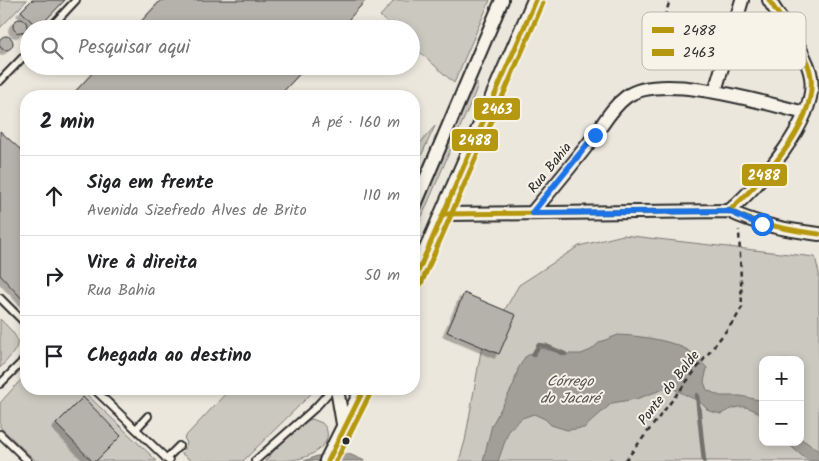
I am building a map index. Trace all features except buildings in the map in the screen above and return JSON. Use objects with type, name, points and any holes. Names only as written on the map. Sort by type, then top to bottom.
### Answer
[{"type":"street","points":[[420,193],[502,0]]},
{"type":"street","points":[[420,268],[536,0]]},
{"type":"street","points":[[738,12],[742,0]]},
{"type":"street","points":[[769,0],[776,12]]},
{"type":"street","points":[[733,213],[794,136],[805,113],[812,89],[806,61]]},
{"type":"street","points":[[715,91],[721,70]]},
{"type":"street","name":"Rua Bahia","points":[[532,213],[575,161],[615,107],[637,90],[651,88],[715,91],[805,113]]},
{"type":"street","points":[[444,214],[733,213],[748,220],[779,229],[819,234]]},
{"type":"street","points":[[338,395],[344,430]]},
{"type":"street","points":[[331,455],[361,395]]},
{"type":"lane","points":[[57,20],[76,0]]},
{"type":"lane","points":[[0,81],[20,60]]},
{"type":"lane","points":[[0,298],[20,318]]},
{"type":"lane","points":[[0,384],[20,364]]},
{"type":"lane","points":[[100,395],[168,460],[179,446]]},
{"type":"lane","points":[[255,461],[315,408],[327,395]]},
{"type":"lane","points":[[136,429],[148,416]]},
{"type":"lane","points":[[0,434],[28,461]]},
{"type":"path","points":[[666,12],[670,0]]},
{"type":"path","name":"Ponte do Balde","points":[[625,461],[742,307],[733,213]]},
{"type":"shaded area","points":[[0,0],[27,0],[0,28]]},
{"type":"shaded area","points":[[395,0],[490,0],[454,83],[420,52],[420,20],[385,20],[380,16]]},
{"type":"shaded area","points":[[477,82],[477,88],[420,221],[420,210],[472,86]]},
{"type":"shaded area","points":[[435,126],[420,158],[420,143]]},
{"type":"shaded area","points":[[623,235],[815,257],[819,273],[819,461],[616,461],[610,458],[610,461],[459,461],[465,441],[481,351],[519,285],[579,246]]},
{"type":"shaded area","points":[[0,319],[13,333],[17,343],[13,353],[0,368]]},
{"type":"shaded area","points":[[20,381],[20,395],[87,395],[157,461],[36,461],[0,427],[0,403]]},
{"type":"shaded area","points":[[224,395],[310,395],[243,461],[192,461],[182,454],[187,443],[184,438]]},
{"type":"shaded area","points":[[312,419],[322,423],[327,431],[326,441],[321,448],[300,459],[265,461],[293,431],[306,421]]},
{"type":"water","name":"Córrego do Jacaré","points":[[618,335],[637,336],[668,342],[686,349],[696,356],[707,368],[704,382],[707,390],[720,396],[741,396],[759,400],[759,414],[752,409],[742,407],[721,414],[709,411],[700,402],[670,387],[636,399],[612,403],[584,428],[567,430],[551,425],[545,419],[534,414],[522,418],[509,430],[498,461],[483,461],[492,425],[513,386],[518,369],[525,357],[541,348],[567,354],[581,354],[591,350],[600,342]]},
{"type":"water","points":[[804,441],[819,451],[819,461],[808,461],[791,446],[804,446]]},
{"type":"water","points":[[338,453],[349,454],[365,461],[304,461],[317,456]]},
{"type":"waterway","name":"Córrego do Jacaré","points":[[533,355],[539,345],[565,354]]},
{"type":"waterway","name":"Córrego do Jacaré","points":[[697,395],[704,461]]},
{"type":"transit line","name":"2488","points":[[420,267],[536,0]]},
{"type":"transit line","name":"2488","points":[[769,0],[777,12]]},
{"type":"transit line","name":"2463","points":[[421,284],[543,3]]},
{"type":"transit line","name":"2488","points":[[729,211],[771,168],[796,133],[805,114],[810,95],[811,77],[806,60]]},
{"type":"transit line","name":"2488","points":[[444,214],[729,211],[773,226],[819,234]]},
{"type":"transit line","name":"2488","points":[[328,461],[361,395]]},
{"type":"transit line","name":"2463","points":[[336,461],[369,395]]},
{"type":"route","points":[[595,135],[532,213],[729,211],[762,224]]}]
